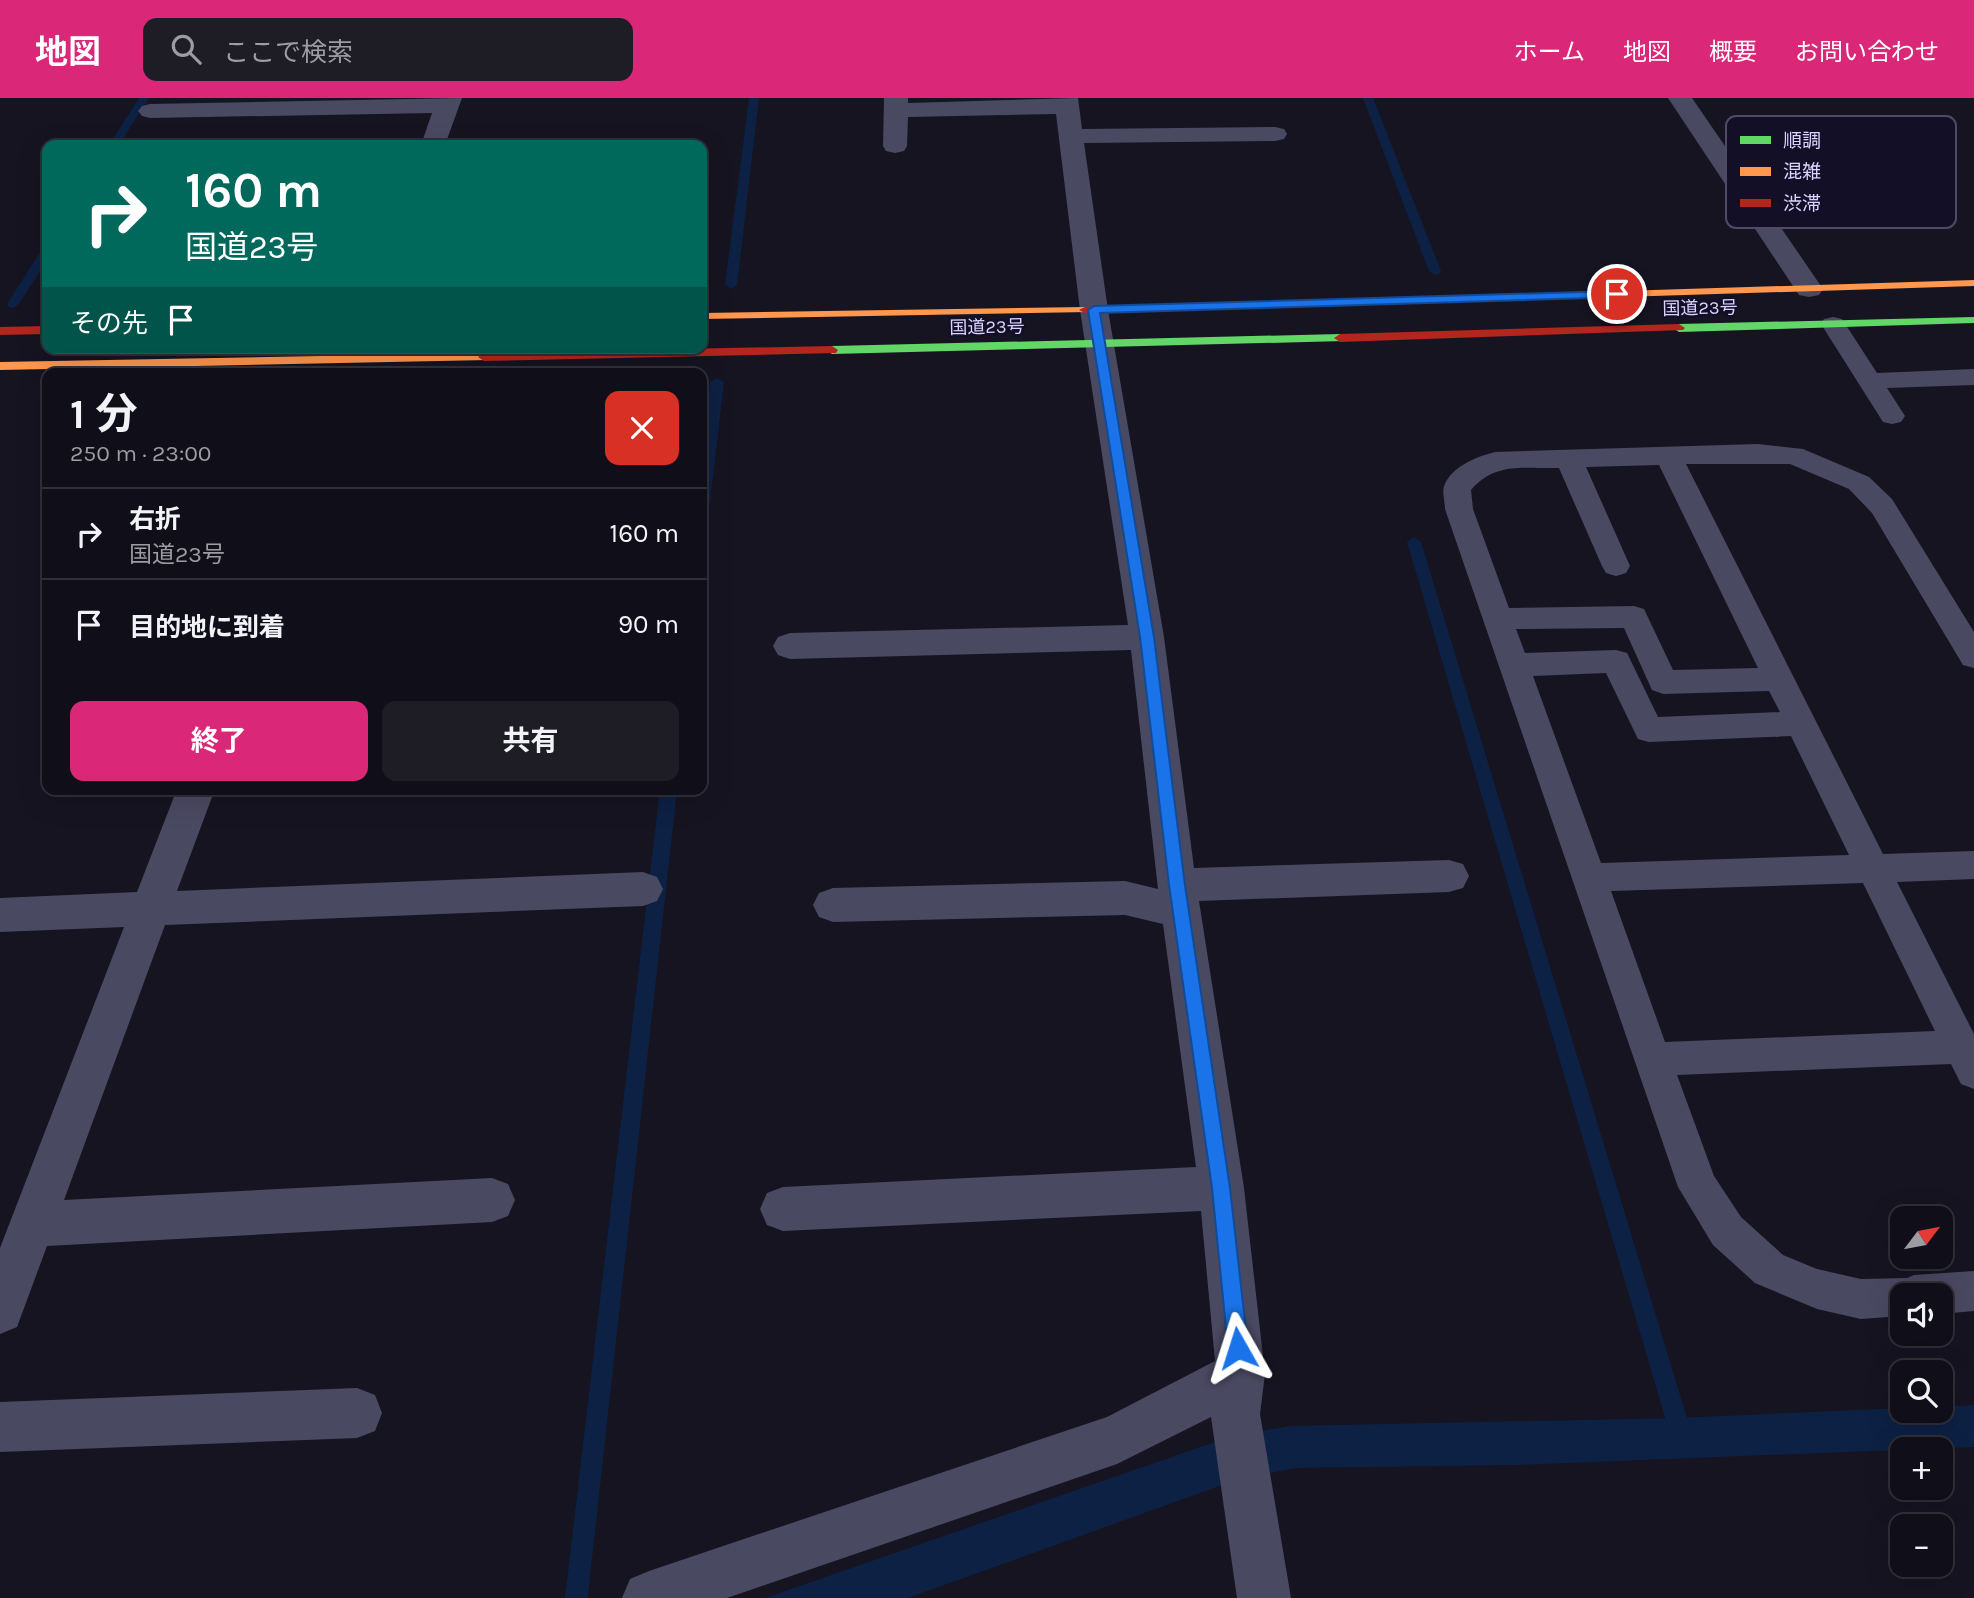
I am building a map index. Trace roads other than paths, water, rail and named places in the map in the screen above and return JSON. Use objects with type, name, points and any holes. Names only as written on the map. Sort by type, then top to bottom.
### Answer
[{"type":"highway","name":"国道23号","points":[[707,347],[1809,289],[1974,283]]},
{"type":"highway","name":"国道23号","points":[[707,316],[1097,327],[1833,324],[1974,320]]},
{"type":"highway","points":[[0,331],[42,330]]},
{"type":"highway","name":"国道23号","points":[[0,366],[352,366],[581,354]]},
{"type":"street","points":[[1680,98],[1726,166]]},
{"type":"street","points":[[150,111],[448,102],[435,140]]},
{"type":"street","points":[[895,146],[896,104],[1066,103],[1097,327],[1147,637],[1179,899],[1221,1188],[1238,1394],[1264,1598]]},
{"type":"street","points":[[1072,136],[1275,134]]},
{"type":"street","points":[[1768,228],[1809,289]]},
{"type":"street","points":[[790,646],[1147,637]]},
{"type":"street","points":[[0,1310],[18,1238],[102,1042],[194,795]]},
{"type":"street","points":[[833,905],[1179,899],[1449,876]]},
{"type":"street","points":[[0,915],[643,890]]},
{"type":"street","points":[[783,1209],[1221,1188]]},
{"type":"street","points":[[18,1238],[492,1200]]},
{"type":"street","points":[[649,1598],[1116,1439],[1238,1394]]},
{"type":"street","points":[[0,1427],[357,1413]]},
{"type":"lane","points":[[1833,324],[1892,416]]},
{"type":"lane","points":[[1870,381],[1974,377]]},
{"type":"lane","points":[[1653,1059],[1968,1059],[1668,455]]},
{"type":"lane","points":[[1890,1297],[1861,1299],[1817,1289],[1769,1269],[1727,1231],[1698,1187],[1459,509],[1457,488],[1474,469],[1495,461],[1568,457],[1794,455],[1858,483],[1882,506],[1974,657]]},
{"type":"lane","points":[[1568,457],[1616,566]]},
{"type":"lane","points":[[1498,619],[1634,617],[1663,682],[1780,679]]},
{"type":"lane","points":[[1514,664],[1616,662],[1649,730],[1802,723]]},
{"type":"lane","points":[[1588,878],[1974,865]]},
{"type":"lane","points":[[1953,1292],[1974,1291]]},
{"type":"water","points":[[1974,1405],[1974,1447],[1953,1448],[1953,1437],[1890,1437],[1890,1450],[1516,1465],[1295,1468],[1236,1480],[908,1598],[765,1598],[1232,1436],[1290,1426],[1677,1418],[1890,1409],[1890,1423],[1953,1423],[1953,1406]]},
{"type":"waterway","points":[[117,140],[144,98]]},
{"type":"waterway","points":[[731,285],[754,98]]},
{"type":"waterway","points":[[1368,98],[1435,271]]},
{"type":"waterway","points":[[13,304],[42,259]]},
{"type":"waterway","points":[[707,467],[717,382]]},
{"type":"waterway","points":[[1414,542],[1683,1441]]},
{"type":"waterway","points":[[576,1595],[668,795]]}]
